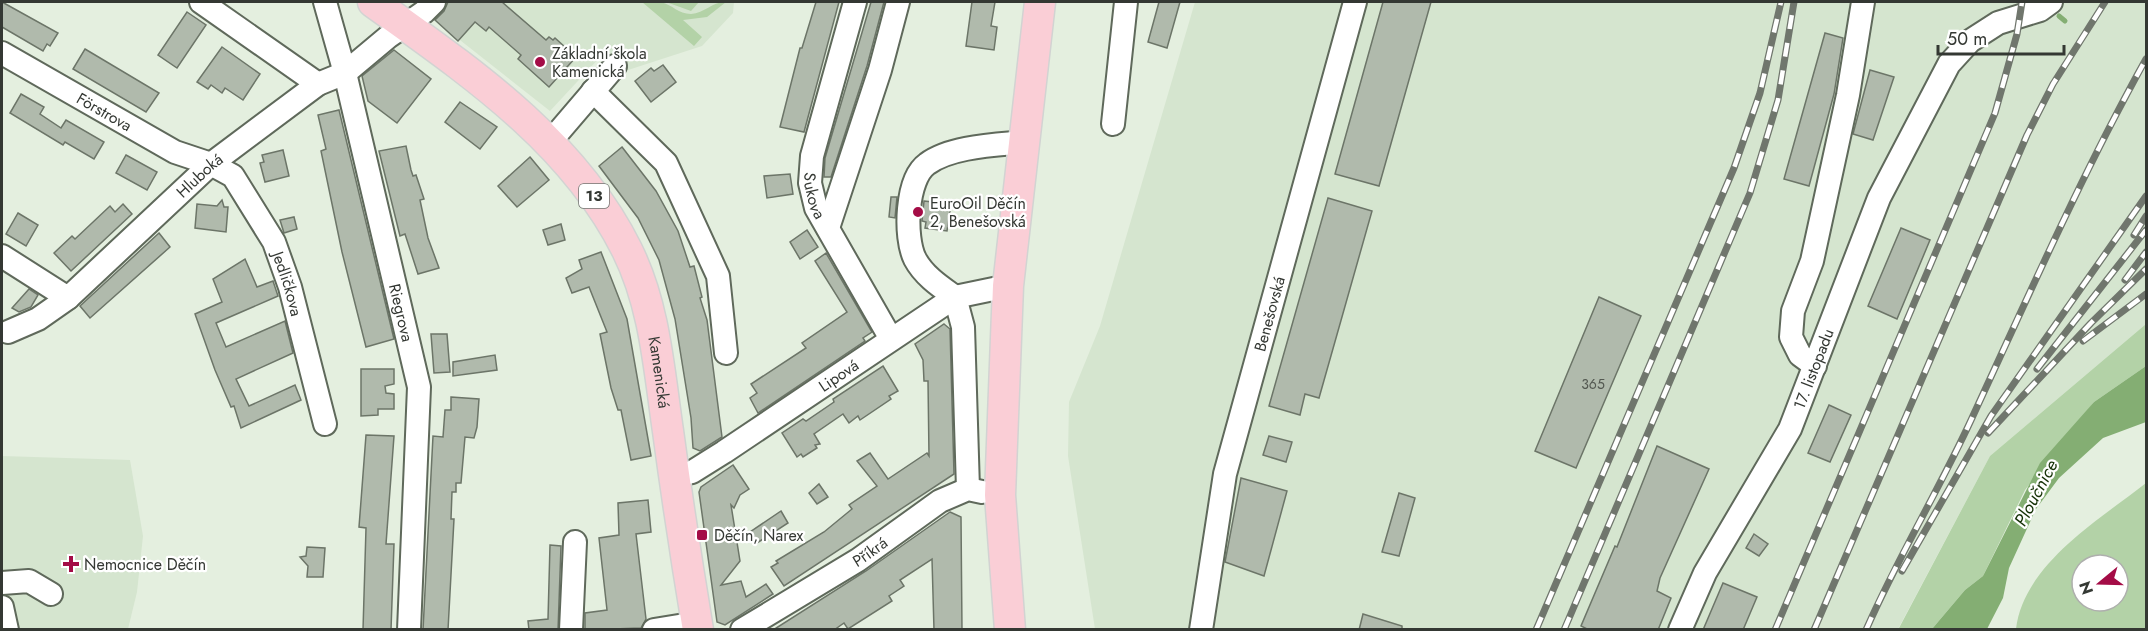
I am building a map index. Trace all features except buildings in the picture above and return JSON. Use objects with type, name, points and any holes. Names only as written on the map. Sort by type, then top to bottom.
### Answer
[{"type":"main road","name":"Kamenická","points":[[373,2],[510,105],[550,142],[605,211],[628,251],[650,314],[697,626]]},
{"type":"main road","points":[[992,630],[1008,286],[1040,2]]},
{"type":"main road","points":[[1000,495],[1011,630]]},
{"type":"street","points":[[201,2],[318,84]]},
{"type":"street","name":"Riegrova","points":[[326,2],[419,387],[409,630]]},
{"type":"street","name":"Hluboká","points":[[8,332],[38,319],[68,298],[211,164],[318,84],[345,73],[434,2]]},
{"type":"street","name":"Sukova","points":[[855,2],[812,156],[810,183],[816,208],[891,339]]},
{"type":"street","points":[[828,228],[880,70],[898,2]]},
{"type":"street","points":[[1113,124],[1126,2]]},
{"type":"street","name":"Benešovská","points":[[1201,630],[1225,474],[1355,2]]},
{"type":"street","points":[[1815,366],[1800,355],[1791,337],[1793,310],[1812,261],[1848,95],[1863,2]]},
{"type":"street","name":"17. listopadu","points":[[1682,630],[1705,573],[1790,429],[1879,198],[1949,64],[1970,41],[1998,23],[2040,10],[2052,2]]},
{"type":"street","name":"Förstrova","points":[[2,53],[175,152],[211,164]]},
{"type":"street","points":[[550,142],[615,66]]},
{"type":"street","points":[[593,91],[666,163],[718,276],[726,353]]},
{"type":"street","points":[[1000,495],[968,489],[963,327],[955,297],[934,282],[915,260],[908,235],[913,180],[927,164],[963,149],[1026,142]]},
{"type":"street","name":"Jedličkova","points":[[211,164],[233,176],[274,242],[290,287],[325,424]]},
{"type":"street","points":[[2,256],[68,298]]},
{"type":"street","name":"Lipová","points":[[674,476],[692,472],[724,452],[955,297],[1008,286]]},
{"type":"street","name":"Příkrá","points":[[742,630],[858,560],[940,501],[968,489]]},
{"type":"street","points":[[571,630],[575,542]]},
{"type":"street","points":[[2,583],[29,581],[51,594]]},
{"type":"street","points":[[2,607],[7,630]]},
{"type":"street","points":[[654,630],[697,626]]},
{"type":"shaded area","points":[[659,1],[683,13],[691,14],[701,12],[717,3],[726,2],[707,17],[683,20],[702,37],[694,46],[642,2]]},
{"type":"shaded area","name":"Základní škola Kamenická","points":[[447,2],[734,2],[733,13],[702,46],[625,71],[603,54],[550,111],[432,18]]},
{"type":"shaded area","points":[[666,2],[699,2],[691,11]]},
{"type":"shaded area","points":[[1195,2],[2146,2],[2146,324],[1990,456],[1898,629],[1095,629],[1068,456],[1069,402],[1100,326]]},
{"type":"shaded area","points":[[2146,324],[2146,366],[2094,402],[2025,490],[1983,576],[1965,590],[1932,629],[1898,630],[1990,456]]},
{"type":"shaded area","name":"Nemocnice Děčín","points":[[2,456],[130,460],[143,536],[137,592],[128,629],[2,630]]},
{"type":"shaded area","points":[[2146,483],[2146,629],[2016,629],[2022,606],[2033,584],[2048,564],[2086,528]]},
{"type":"water","name":"Ploučnice","points":[[2146,366],[2146,422],[2103,438],[2059,478],[2036,509],[2009,568],[2003,598],[1987,629],[1932,629],[1965,590],[1983,576],[2040,463],[2094,402]]},
{"type":"waterway","points":[[2059,16],[2065,21]]},
{"type":"railway","points":[[1536,630],[1734,168],[1760,93],[1781,2]]},
{"type":"railway","points":[[1564,630],[1750,193],[1778,100],[1794,2]]},
{"type":"railway","points":[[1775,630],[1995,113],[2017,34],[2022,2]]},
{"type":"railway","points":[[1814,630],[2027,135],[2053,84],[2105,2]]},
{"type":"railway","points":[[1866,630],[1891,576],[1959,445],[2077,192],[2146,59]]},
{"type":"railway","points":[[1902,571],[1991,416],[2146,196]]},
{"type":"railway","points":[[2134,235],[2146,216]]},
{"type":"railway","points":[[2037,369],[2146,230]]},
{"type":"railway","points":[[2125,280],[2146,252]]},
{"type":"railway","points":[[1988,433],[2091,323],[2146,269]]},
{"type":"railway","points":[[2083,341],[2146,294]]},
{"type":"place","name":"Základní škola Kamenická","points":[[540,62]]},
{"type":"place","name":"EuroOil Děčín 2, Benešovská","points":[[918,212]]},
{"type":"place","name":"Děčín, Narex","points":[[702,535]]},
{"type":"place","name":"Nemocnice Děčín","points":[[71,564]]}]
